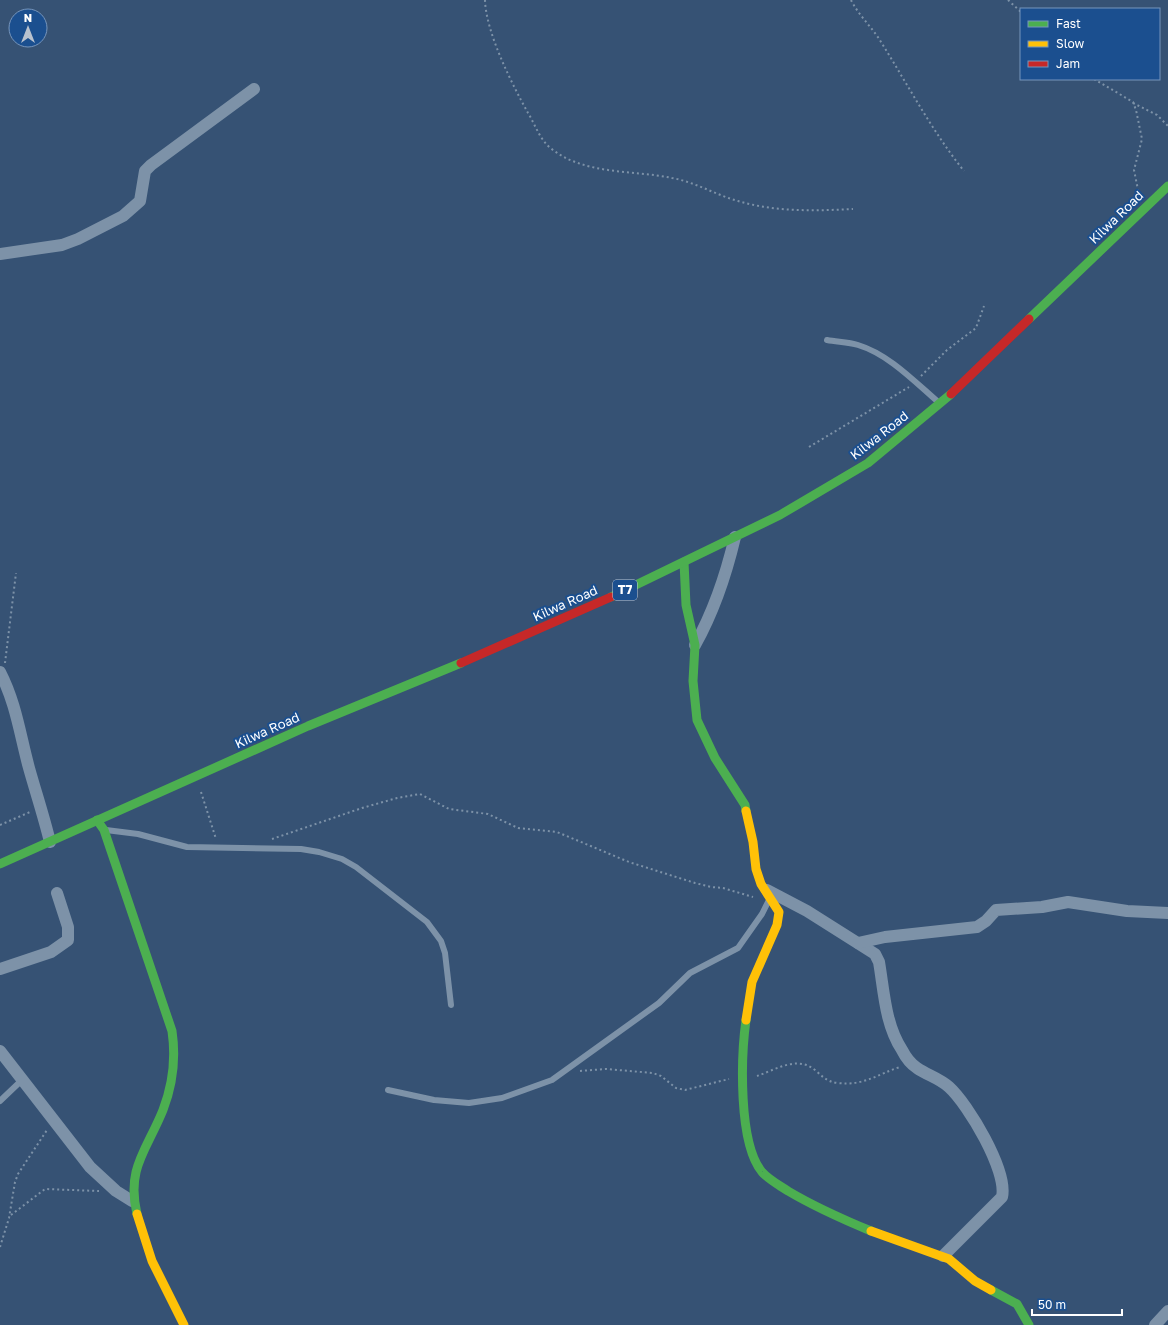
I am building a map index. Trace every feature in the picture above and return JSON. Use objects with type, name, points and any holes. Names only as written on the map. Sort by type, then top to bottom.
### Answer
[{"type":"main road","name":"Kilwa Road","points":[[0,864],[316,723],[492,650],[654,577],[780,515],[868,463],[961,385],[1168,186]]},
{"type":"main road","points":[[684,562],[686,605],[695,645],[693,681],[697,720],[715,758],[745,805],[753,842],[756,869],[761,884],[778,910],[778,918],[752,982],[743,1040],[743,1078],[748,1142],[756,1163],[765,1176],[778,1186],[821,1210],[875,1233],[943,1256],[957,1265],[975,1281],[1017,1304],[1029,1325]]},
{"type":"main road","points":[[97,820],[104,830],[172,1031],[175,1049],[174,1075],[152,1134],[140,1155],[135,1171],[132,1201],[147,1250],[162,1284],[184,1325]]},
{"type":"street","points":[[0,254],[62,244],[78,239],[123,216],[140,202],[145,171],[151,165],[254,89]]},
{"type":"street","points":[[695,645],[718,596],[727,570],[735,537]]},
{"type":"street","points":[[1,674],[17,718],[29,767],[42,807],[50,842]]},
{"type":"street","points":[[0,969],[51,952],[68,940],[68,927],[57,893]]},
{"type":"street","points":[[769,895],[806,911],[858,942],[877,956],[893,1033],[902,1050],[913,1065],[947,1085],[960,1098],[989,1147],[1003,1191],[998,1202],[943,1256]]},
{"type":"street","points":[[858,942],[885,937],[977,927],[986,921],[996,910],[1049,906],[1060,902],[1077,903],[1126,911],[1168,913]]},
{"type":"street","points":[[0,1051],[90,1167],[116,1191],[132,1201]]},
{"type":"street","points":[[1155,1325],[1168,1311]]},
{"type":"lane","points":[[827,340],[856,344],[868,348],[916,382],[939,403]]},
{"type":"lane","points":[[104,830],[138,834],[187,847],[301,850],[319,852],[342,859],[356,867],[414,911],[433,929],[446,953],[451,1005]]},
{"type":"lane","points":[[388,1090],[414,1097],[447,1102],[469,1103],[488,1101],[517,1094],[552,1080],[659,1003],[690,973],[738,948],[762,914],[769,895]]},
{"type":"lane","points":[[0,1101],[22,1080]]},
{"type":"path","points":[[485,0],[490,26],[519,98],[543,141],[551,150],[565,158],[587,166],[675,178],[738,201],[759,206],[814,211],[852,209]]},
{"type":"path","points":[[851,0],[857,12],[881,42],[943,144],[964,171]]},
{"type":"path","points":[[1008,0],[1020,11]]},
{"type":"path","points":[[1096,80],[1157,115],[1168,126]]},
{"type":"path","points":[[1132,102],[1139,121],[1142,140],[1134,170],[1138,196]]},
{"type":"path","points":[[809,447],[899,395],[916,382],[947,350],[976,328],[984,306]]},
{"type":"path","points":[[1,674],[8,645],[16,573]]},
{"type":"path","points":[[190,778],[199,789],[219,849]]},
{"type":"path","points":[[272,839],[362,808],[397,798],[420,794],[449,809],[488,814],[513,827],[557,832],[616,857],[680,879],[711,887],[724,888],[749,896],[769,895]]},
{"type":"path","points":[[0,825],[42,807]]},
{"type":"path","points":[[565,1071],[606,1069],[648,1072],[658,1074],[676,1088],[685,1090],[732,1078],[754,1078],[792,1064],[803,1063],[810,1066],[825,1079],[838,1083],[859,1084],[897,1068],[913,1065]]},
{"type":"path","points":[[0,1247],[10,1216],[15,1182],[18,1174],[53,1120]]},
{"type":"path","points":[[10,1216],[45,1189],[116,1191]]},
{"type":"traffic: fast","points":[[1029,319],[1168,186]]},
{"type":"traffic: fast","points":[[611,597],[780,515],[868,463],[951,394]]},
{"type":"traffic: fast","points":[[684,562],[686,605],[695,645],[693,681],[697,720],[715,758],[745,805],[746,811]]},
{"type":"traffic: fast","points":[[0,864],[308,726],[461,663]]},
{"type":"traffic: fast","points":[[97,820],[104,830],[172,1031],[174,1061],[169,1090],[163,1110],[136,1171],[134,1198],[137,1214]]},
{"type":"traffic: fast","points":[[746,1020],[743,1055],[743,1099],[745,1121],[754,1159],[762,1172],[768,1178],[788,1191],[871,1231]]},
{"type":"traffic: fast","points":[[991,1290],[1017,1304],[1029,1325]]},
{"type":"traffic: slow","points":[[746,811],[753,842],[756,869],[761,884],[779,912],[777,925],[752,982],[746,1020]]},
{"type":"traffic: slow","points":[[137,1214],[152,1261],[184,1325]]},
{"type":"traffic: slow","points":[[871,1231],[949,1259],[975,1281],[991,1290]]},
{"type":"traffic: jam","points":[[951,394],[1029,319]]},
{"type":"traffic: jam","points":[[461,663],[611,597]]}]
